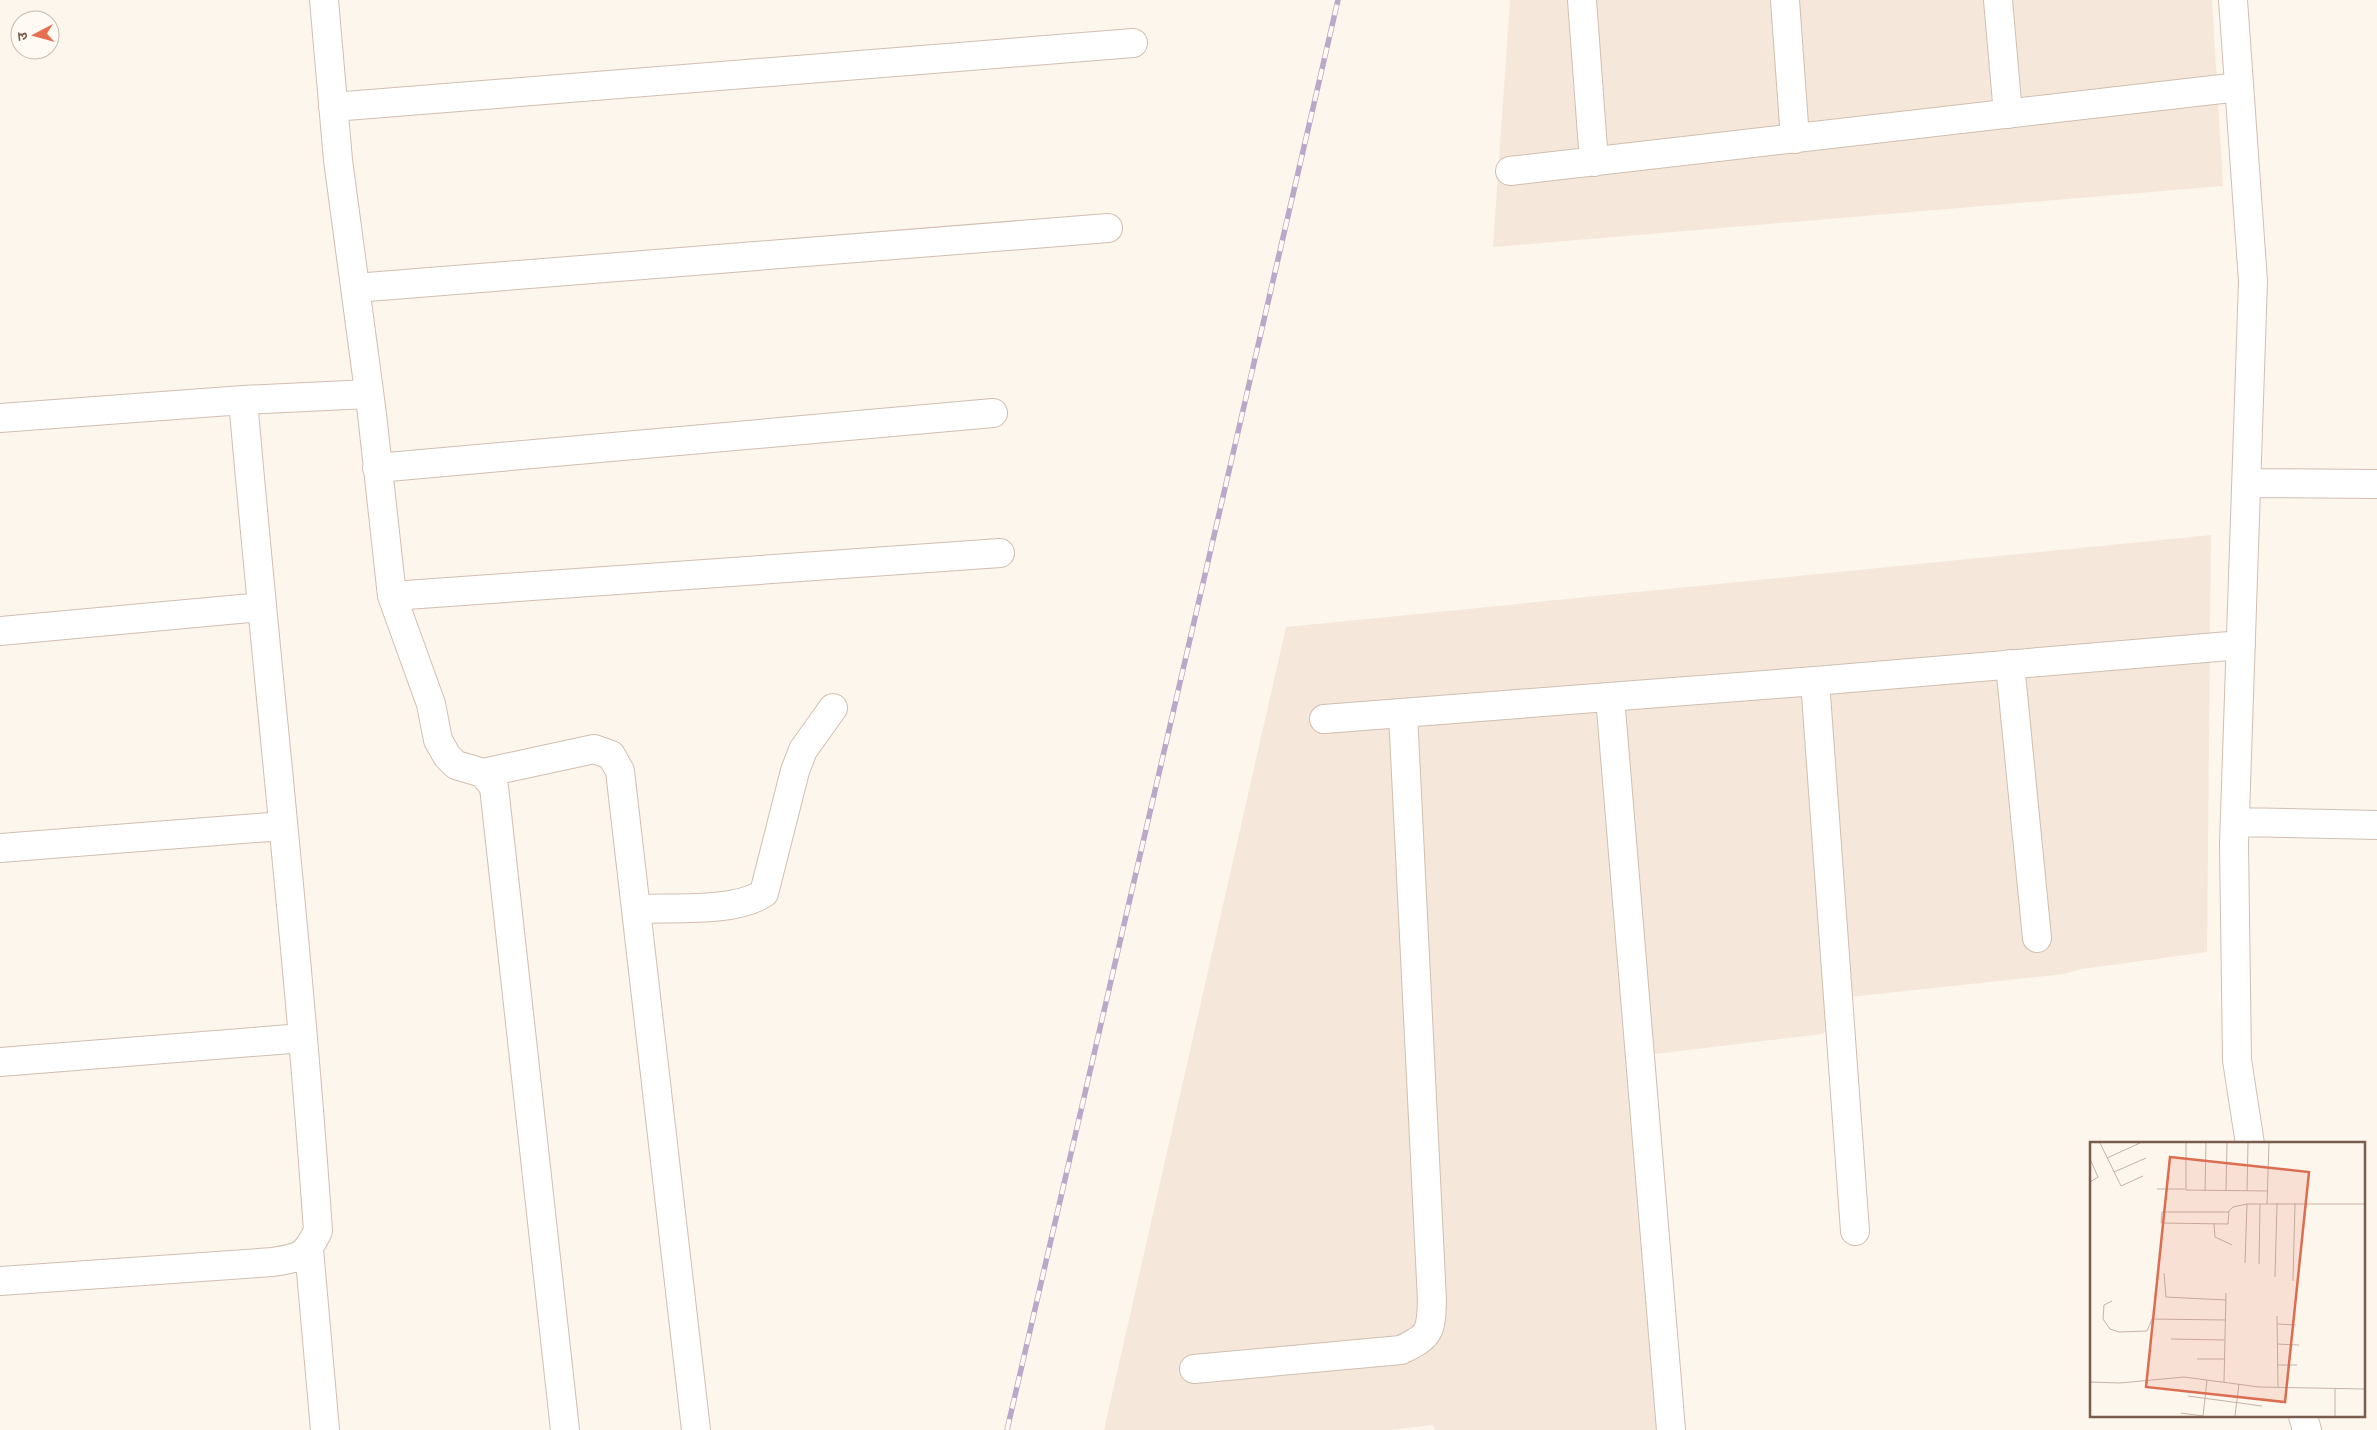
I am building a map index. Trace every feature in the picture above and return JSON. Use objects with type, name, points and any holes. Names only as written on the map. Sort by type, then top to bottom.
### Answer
[{"type":"street","points":[[324,0],[333,107],[392,596],[431,704],[438,740],[447,756],[456,764],[483,773],[594,749],[611,755],[620,771],[696,1430]]},
{"type":"street","points":[[1582,0],[1594,162]]},
{"type":"street","points":[[1785,0],[1795,139]]},
{"type":"street","points":[[1998,0],[2008,114]]},
{"type":"street","points":[[2233,0],[2254,281],[2235,822],[2238,1060],[2250,1142]]},
{"type":"street","points":[[333,107],[1133,42]]},
{"type":"street","points":[[1510,171],[2239,87]]},
{"type":"street","points":[[355,288],[1108,228]]},
{"type":"street","points":[[0,418],[243,400],[369,394]]},
{"type":"street","points":[[0,1281],[273,1262],[297,1258],[309,1249],[318,1231],[303,1038],[243,400]]},
{"type":"street","points":[[377,468],[993,413]]},
{"type":"street","points":[[2247,482],[2377,484]]},
{"type":"street","points":[[392,596],[1000,553]]},
{"type":"street","points":[[0,631],[261,607]]},
{"type":"street","points":[[1324,719],[1815,681],[2241,645]]},
{"type":"street","points":[[2010,664],[2037,938]]},
{"type":"street","points":[[1815,681],[1855,1231]]},
{"type":"street","points":[[1610,697],[1671,1430]]},
{"type":"street","points":[[636,909],[734,905],[753,901],[764,893],[795,771],[803,750],[833,708]]},
{"type":"street","points":[[1194,1369],[1402,1350],[1421,1340],[1432,1325],[1403,713]]},
{"type":"street","points":[[483,773],[494,787],[496,800],[565,1430]]},
{"type":"street","points":[[2235,822],[2377,825]]},
{"type":"street","points":[[0,848],[282,826]]},
{"type":"street","points":[[0,1062],[303,1038]]},
{"type":"street","points":[[309,1249],[325,1430]]},
{"type":"shaded area","points":[[1510,0],[2212,0],[2223,186],[1493,247]]},
{"type":"shaded area","points":[[2211,535],[2207,952],[2082,969],[2064,974],[1850,997],[1823,1034],[1655,1054],[1685,1430],[1434,1430],[1433,1425],[1390,1430],[1104,1430],[1286,627]]},
{"type":"railway","points":[[1007,1430],[1338,0]]}]
